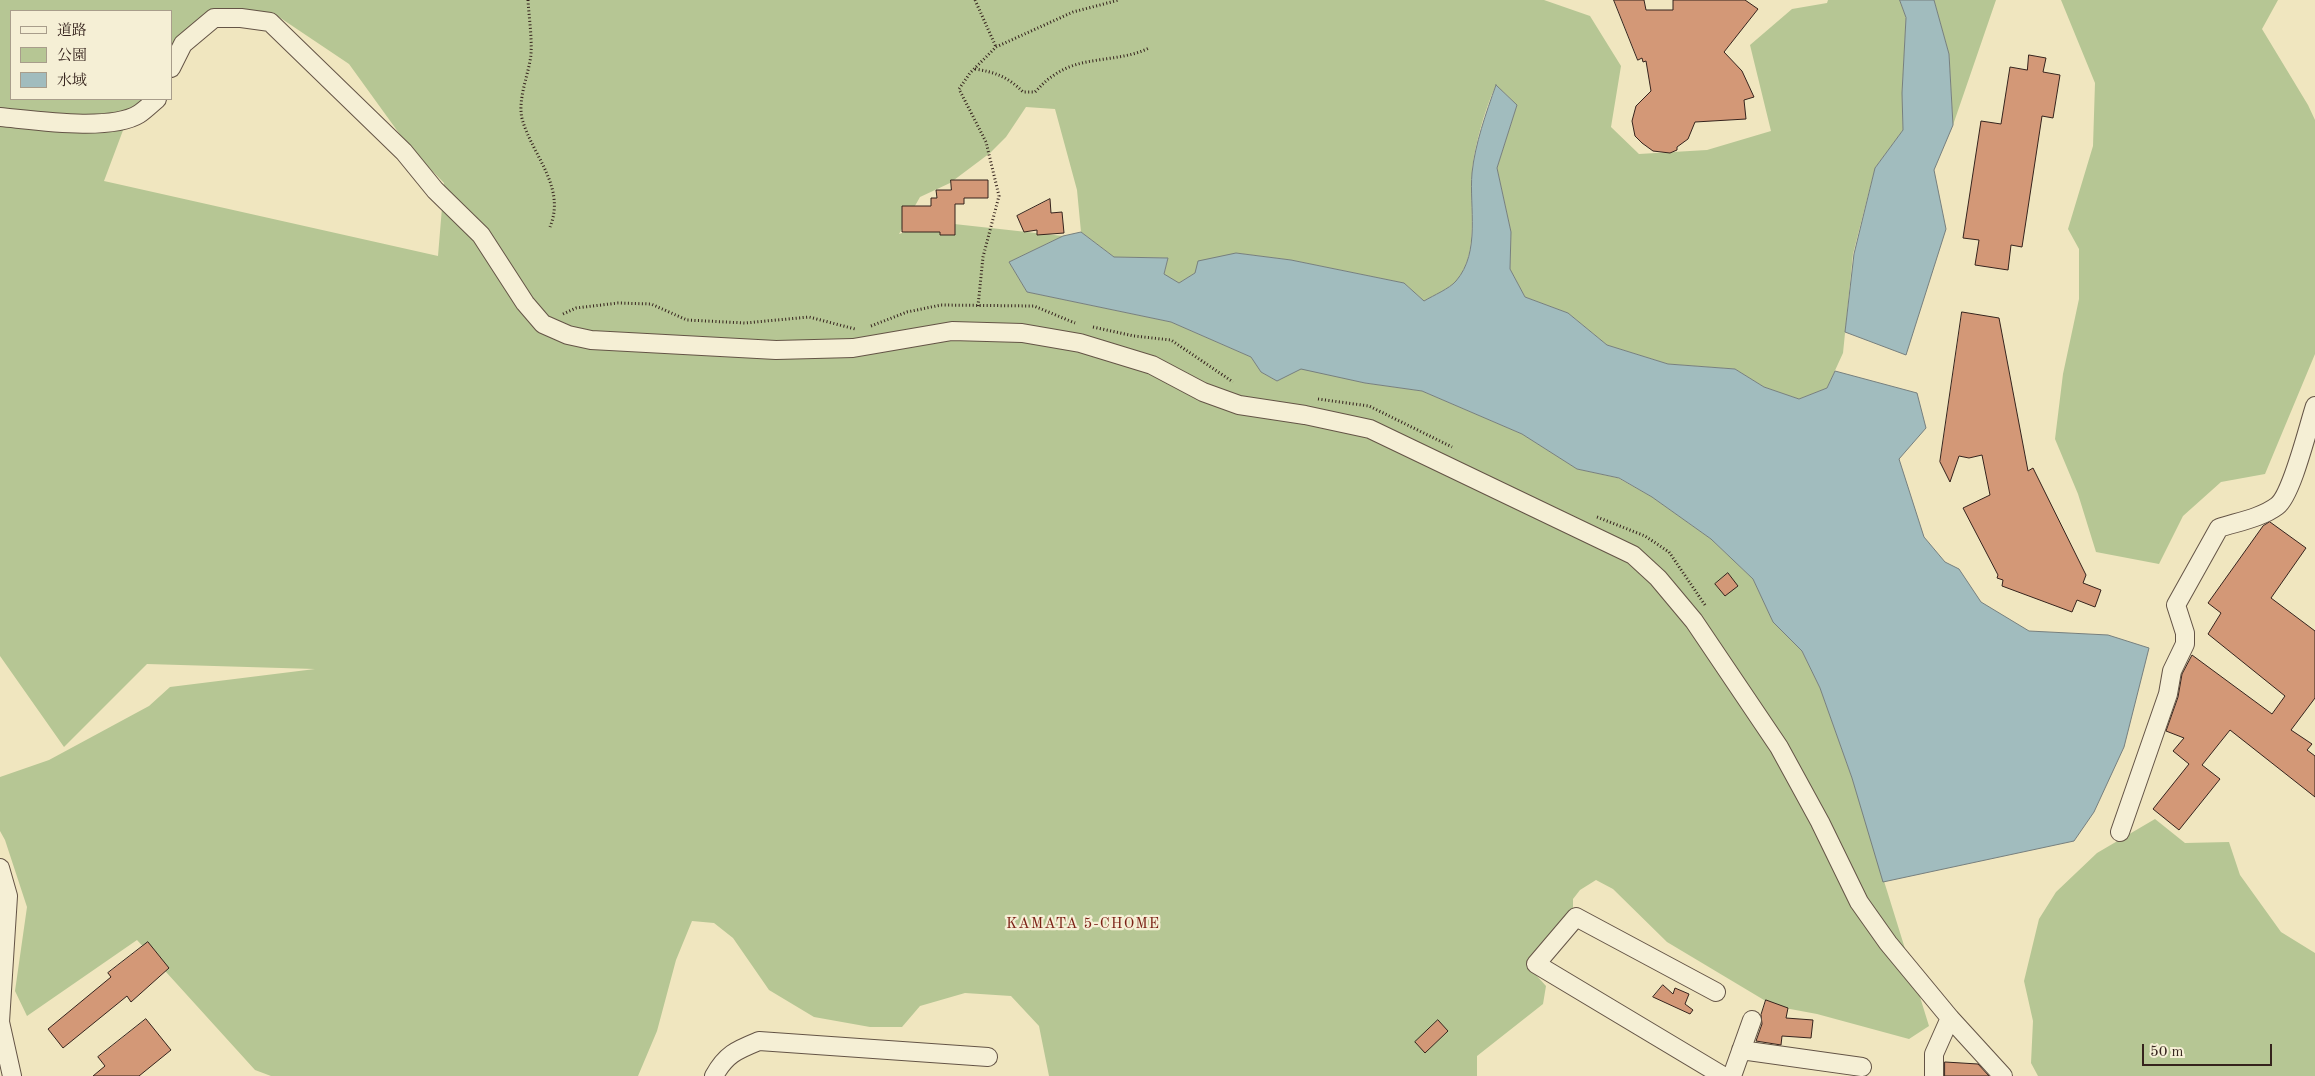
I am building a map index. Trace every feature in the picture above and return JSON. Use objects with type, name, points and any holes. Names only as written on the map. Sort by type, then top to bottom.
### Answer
[{"type":"street","points":[[172,66],[183,44],[214,18],[241,18],[270,22],[404,152],[435,190],[481,235],[525,303],[542,324],[568,335],[590,340],[776,350],[854,348],[952,331],[1022,332],[1080,342],[1152,365],[1202,392],[1239,405],[1304,415],[1370,429],[1624,550],[1633,555],[1658,578],[1694,621],[1779,747],[1820,822],[1859,902],[1888,944],[1950,1018],[2003,1076]]},
{"type":"street","points":[[0,117],[64,124],[114,121],[138,115],[156,100]]},
{"type":"street","points":[[2120,832],[2168,694],[2172,671],[2185,644],[2185,633],[2176,605],[2219,528],[2261,514],[2278,506],[2287,493],[2315,406]]},
{"type":"street","points":[[0,868],[8,896],[0,1022],[12,1076]]},
{"type":"street","points":[[1716,992],[1576,917],[1536,964],[1723,1076]]},
{"type":"street","points":[[1934,1076],[1934,1054],[1950,1018]]},
{"type":"street","points":[[1732,1076],[1752,1020]]},
{"type":"street","points":[[714,1076],[722,1061],[740,1049],[759,1041],[988,1058]]},
{"type":"street","points":[[1741,1050],[1862,1067]]},
{"type":"path","points":[[528,0],[531,54],[522,105],[523,122],[544,166],[554,196],[555,214],[550,227]]},
{"type":"path","points":[[975,0],[996,47]]},
{"type":"path","points":[[978,306],[984,258],[999,196],[986,142],[959,89],[974,69],[996,47],[1073,12],[1119,0]]},
{"type":"path","points":[[974,69],[995,72],[1010,80],[1023,92],[1035,92],[1054,75],[1073,66],[1101,59],[1133,56],[1149,48]]},
{"type":"path","points":[[542,324],[576,308],[618,303],[651,304],[687,320],[745,323],[809,317],[860,331]]},
{"type":"path","points":[[868,327],[907,312],[941,305],[1034,306],[1075,324],[1134,336],[1171,340],[1227,380],[1235,383]]},
{"type":"path","points":[[1312,398],[1369,406],[1458,450]]},
{"type":"path","points":[[1591,514],[1645,536],[1669,552],[1710,614]]},
{"type":"green space","points":[[0,0],[1544,0],[1590,16],[1621,66],[1611,127],[1639,154],[1707,150],[1771,131],[1750,45],[1792,9],[1827,3],[1828,0],[1900,0],[1906,18],[1902,93],[1903,130],[1875,168],[1853,254],[1843,353],[1827,388],[1799,399],[1764,387],[1735,369],[1668,364],[1607,345],[1568,313],[1525,297],[1510,269],[1511,232],[1497,168],[1517,105],[1496,85],[1481,128],[1473,163],[1471,186],[1472,229],[1468,257],[1463,270],[1453,284],[1424,301],[1404,283],[1291,260],[1236,253],[1179,283],[1164,275],[1168,258],[1114,257],[1081,232],[1077,190],[1055,109],[1026,107],[1006,137],[990,153],[950,183],[920,197],[899,234],[936,222],[1063,236],[1009,262],[1027,292],[1171,322],[1251,357],[1261,372],[1277,381],[1301,368],[1365,383],[1422,391],[1522,434],[1577,469],[1618,478],[1652,497],[1711,539],[1753,579],[1773,622],[1802,651],[1820,688],[1852,778],[1929,1026],[1909,1039],[1817,1014],[1774,1006],[1667,942],[1613,889],[1596,880],[1580,890],[1573,899],[1573,910],[1526,964],[1546,986],[1543,1004],[1477,1056],[1477,1076],[1049,1076],[1039,1026],[1011,996],[965,993],[920,1006],[902,1027],[870,1027],[814,1017],[769,990],[733,938],[714,923],[692,921],[676,960],[657,1031],[638,1076],[271,1076],[255,1070],[137,940],[27,1016],[15,991],[27,907],[5,840],[0,831],[0,777],[49,760],[149,706],[170,687],[315,669],[147,664],[64,747],[0,656]],"holes":[[[10,10],[172,10],[172,66],[214,18],[234,11],[279,17],[349,64],[409,147],[444,183],[438,256],[104,181],[128,117],[143,100],[10,100]]]},
{"type":"green space","points":[[1934,0],[1996,0],[1953,125],[1949,54]]},
{"type":"green space","points":[[2061,0],[2278,0],[2262,29],[2308,105],[2315,120],[2315,354],[2265,474],[2221,482],[2183,516],[2159,564],[2096,552],[2078,494],[2055,439],[2063,374],[2079,299],[2079,249],[2068,229],[2093,146],[2095,83]]},
{"type":"green space","points":[[2155,819],[2185,843],[2229,842],[2240,875],[2281,932],[2315,953],[2315,1076],[2038,1076],[2031,1063],[2033,1021],[2024,981],[2039,919],[2056,892],[2097,853]]},
{"type":"water","points":[[1900,0],[1934,0],[1949,54],[1953,125],[1934,170],[1946,229],[1906,355],[1845,332],[1854,254],[1875,168],[1903,130],[1902,93],[1906,18]]},
{"type":"water","points":[[1496,85],[1517,105],[1497,168],[1511,232],[1510,269],[1525,297],[1568,313],[1607,345],[1668,364],[1735,369],[1764,387],[1799,399],[1827,388],[1835,371],[1917,393],[1926,428],[1899,459],[1924,537],[1945,562],[1959,569],[1981,602],[2029,631],[2108,635],[2149,648],[2124,747],[2094,812],[2074,841],[1883,882],[1852,778],[1820,688],[1802,651],[1773,622],[1753,579],[1711,539],[1652,497],[1619,478],[1577,469],[1522,434],[1422,391],[1365,383],[1301,369],[1277,381],[1261,372],[1251,357],[1171,322],[1027,292],[1009,262],[1063,236],[1081,232],[1114,257],[1168,258],[1164,274],[1179,283],[1195,273],[1198,261],[1236,253],[1291,260],[1404,283],[1424,301],[1453,284],[1464,269],[1469,257],[1472,229],[1471,186],[1473,162],[1481,129]]},
{"type":"building","points":[[1614,0],[1644,0],[1646,10],[1673,10],[1673,0],[1745,0],[1758,9],[1724,52],[1742,71],[1754,97],[1744,100],[1746,119],[1695,122],[1688,139],[1677,147],[1677,150],[1670,153],[1653,151],[1642,143],[1635,136],[1632,121],[1636,106],[1651,91],[1646,61],[1643,62],[1642,58],[1638,60]]},
{"type":"building","points":[[2029,55],[2046,58],[2043,72],[2060,75],[2053,118],[2042,116],[2022,247],[2011,245],[2008,270],[1975,265],[1979,240],[1963,238],[1981,121],[2001,124],[2010,67],[2027,70]]},
{"type":"building","points":[[951,180],[988,180],[988,198],[964,198],[964,204],[955,204],[955,235],[940,235],[940,232],[902,232],[902,206],[931,206],[931,198],[937,198],[936,190],[951,190]]},
{"type":"building","points":[[1050,199],[1051,213],[1062,212],[1064,233],[1037,235],[1037,230],[1024,232],[1017,216]]},
{"type":"building","points":[[1962,312],[1999,318],[2028,471],[2033,468],[2086,575],[2083,583],[2101,590],[2095,607],[2077,600],[2072,612],[2002,586],[2003,580],[1997,578],[1998,575],[1963,508],[1990,495],[1982,455],[1969,458],[1959,456],[1950,482],[1940,462]]},
{"type":"building","points":[[2270,522],[2306,548],[2271,598],[2315,631],[2315,698],[2291,730],[2312,744],[2307,750],[2315,756],[2315,797],[2230,730],[2202,765],[2220,779],[2179,830],[2153,809],[2189,764],[2173,751],[2184,738],[2166,731],[2178,697],[2182,674],[2192,655],[2272,714],[2285,696],[2208,634],[2221,613],[2208,603],[2263,526]]},
{"type":"building","points":[[1728,573],[1738,586],[1725,596],[1715,584]]},
{"type":"building","points":[[148,942],[169,968],[131,1002],[127,996],[63,1048],[48,1029],[111,977],[108,973]]},
{"type":"building","points":[[1663,985],[1673,994],[1675,988],[1689,994],[1685,1004],[1693,1010],[1690,1014],[1653,997]]},
{"type":"building","points":[[1766,1000],[1788,1008],[1786,1018],[1813,1020],[1811,1038],[1782,1036],[1781,1045],[1756,1041],[1762,1024],[1761,1015]]},
{"type":"building","points":[[146,1019],[171,1050],[139,1076],[93,1076],[105,1066],[98,1057]]},
{"type":"building","points":[[1438,1020],[1448,1031],[1425,1053],[1415,1042]]},
{"type":"building","points":[[1945,1062],[1978,1064],[1989,1076],[1945,1076]]},
{"type":"district","name":"KAMATA 5-CHOME","points":[[1083,924]]}]
